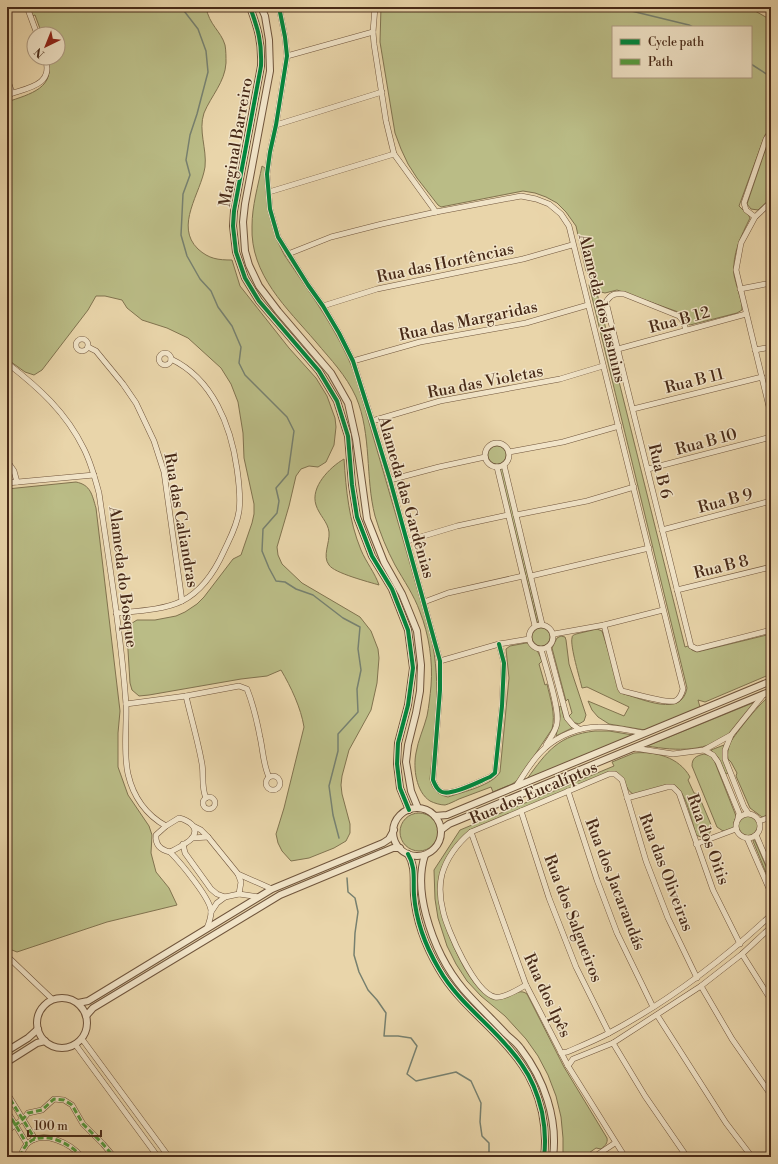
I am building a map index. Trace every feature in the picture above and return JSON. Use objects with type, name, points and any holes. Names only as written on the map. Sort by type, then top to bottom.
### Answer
[{"type":"street","points":[[27,7],[33,26]]},
{"type":"street","name":"Marginal Barreiro","points":[[250,7],[259,31],[262,50],[261,66],[234,211],[233,226],[236,252],[245,278],[259,301],[318,371],[337,401],[348,436],[352,486],[357,517],[372,556],[392,589],[408,630],[413,668],[408,705],[398,743],[397,764],[400,788],[409,810]]},
{"type":"street","name":"Marginal Barreiro","points":[[261,7],[269,40],[270,71],[245,204],[243,222],[245,251],[249,265],[259,286],[278,311],[331,373],[348,404],[356,440],[367,519],[384,562],[402,594],[417,631],[421,665],[420,691],[408,745],[406,762],[411,791],[418,808]]},
{"type":"street","name":"Alameda das Gardênias","points":[[279,7],[287,56],[267,174],[270,209],[278,237],[323,306],[353,362],[390,480],[440,661],[440,690],[433,780],[436,787],[441,792],[449,793],[490,777],[495,773],[504,670],[504,663],[499,644]]},
{"type":"street","points":[[375,7],[373,32],[386,121],[394,154],[436,212]]},
{"type":"street","points":[[287,56],[373,32]]},
{"type":"street","points":[[7,78],[9,94],[35,85],[43,80],[47,73],[48,66]]},
{"type":"street","points":[[276,125],[382,92]]},
{"type":"street","points":[[755,217],[746,210],[744,203],[766,139],[769,135],[771,135]]},
{"type":"street","points":[[269,192],[394,154]]},
{"type":"street","name":"Alameda dos Jasmins","points":[[288,254],[331,237],[436,212],[521,196],[536,199],[548,204],[561,214],[569,226],[572,245],[619,426],[663,610],[669,628],[683,689],[681,695],[675,701],[667,702],[622,691],[604,624]]},
{"type":"street","points":[[771,202],[755,217],[741,243],[736,270],[771,412]]},
{"type":"street","name":"Rua das Hortências","points":[[323,306],[377,289],[523,259],[572,245]]},
{"type":"street","points":[[740,289],[771,283]]},
{"type":"street","name":"Rua B 6","points":[[686,330],[683,321],[679,316],[624,294],[615,293],[606,302],[691,646],[697,649],[771,630]]},
{"type":"street","name":"Rua das Margaridas","points":[[353,362],[420,342],[526,323],[588,305]]},
{"type":"street","name":"Rua B 12","points":[[618,349],[746,314]]},
{"type":"street","name":"Rua das Caliandras","points":[[88,347],[96,351],[123,384],[136,403],[154,441],[164,472],[182,601]]},
{"type":"street","points":[[755,350],[771,347]]},
{"type":"street","points":[[116,613],[170,606],[182,601],[196,592],[208,579],[220,561],[235,528],[239,511],[239,485],[230,432],[218,405],[202,382],[184,365],[171,359]]},
{"type":"street","name":"Alameda do Bosque","points":[[7,363],[50,399],[71,426],[84,450],[94,475],[99,493],[116,613],[126,704],[126,760],[128,774],[134,792],[144,809],[154,819],[166,826]]},
{"type":"street","name":"Rua das Violetas","points":[[372,421],[440,402],[560,379],[603,366]]},
{"type":"street","name":"Rua B 11","points":[[633,409],[762,377]]},
{"type":"street","points":[[509,452],[563,442],[619,426]]},
{"type":"street","name":"Rua B 10","points":[[648,469],[771,437]]},
{"type":"street","points":[[495,443],[502,444],[509,452],[508,460],[504,465],[497,467],[489,464],[485,457],[488,447],[495,443]]},
{"type":"street","points":[[390,480],[485,457]]},
{"type":"street","points":[[7,461],[14,471],[17,482]]},
{"type":"street","points":[[504,465],[542,624]]},
{"type":"street","points":[[497,467],[535,626]]},
{"type":"street","points":[[7,483],[94,475]]},
{"type":"street","points":[[516,515],[587,500],[634,487]]},
{"type":"street","name":"Rua B 9","points":[[662,530],[771,501]]},
{"type":"street","points":[[407,541],[457,526],[508,515]]},
{"type":"street","points":[[531,576],[649,548]]},
{"type":"street","name":"Rua B 8","points":[[677,590],[771,567]]},
{"type":"street","points":[[424,602],[448,593],[523,576]]},
{"type":"street","points":[[554,634],[663,610]]},
{"type":"street","points":[[542,624],[550,627],[554,634],[553,641],[548,647],[541,649],[533,646],[529,639],[530,632],[535,626],[542,624]]},
{"type":"street","points":[[440,661],[499,644],[529,639]]},
{"type":"street","points":[[548,647],[567,718],[578,729]]},
{"type":"street","points":[[517,785],[544,748],[557,723],[558,717],[541,649]]},
{"type":"street","points":[[549,678],[556,676]]},
{"type":"street","points":[[435,816],[448,815],[517,785],[771,681]]},
{"type":"street","points":[[126,704],[186,696],[239,686],[247,688],[260,736],[265,769],[269,777]]},
{"type":"street","points":[[441,830],[449,824],[771,691]]},
{"type":"street","points":[[746,838],[756,834],[760,828],[759,821],[744,808],[725,759],[725,750],[731,735],[764,694]]},
{"type":"street","points":[[186,696],[202,766],[203,791],[206,798]]},
{"type":"street","points":[[555,704],[562,702]]},
{"type":"street","points":[[544,748],[554,741],[578,729],[599,726],[644,733]]},
{"type":"street","points":[[634,748],[673,754],[704,750],[731,735]]},
{"type":"street","points":[[704,750],[715,757],[724,776],[739,813],[736,829],[740,835],[746,838],[771,893]]},
{"type":"street","name":"Rua dos Eucalíptos","points":[[526,985],[501,997],[494,997],[484,989],[471,973],[461,958],[443,912],[440,894],[442,874],[458,843],[471,832],[609,774],[615,774]]},
{"type":"street","name":"Rua das Oliveiras","points":[[615,774],[622,780],[646,861],[668,918],[697,978]]},
{"type":"street","points":[[724,776],[731,774]]},
{"type":"street","name":"Rua dos Oitis","points":[[627,798],[667,787],[673,787],[679,793],[713,890],[740,944]]},
{"type":"street","name":"Rua dos Jacarandás","points":[[568,791],[597,880],[617,932],[653,1007]]},
{"type":"street","points":[[732,795],[739,793]]},
{"type":"street","points":[[418,808],[430,812],[435,816],[441,830],[438,844],[434,849],[425,855],[414,856],[408,854],[400,848],[394,837],[394,830],[398,818],[403,813],[418,808]]},
{"type":"street","name":"Rua dos Salgueiros","points":[[521,811],[549,898],[576,967],[609,1033]]},
{"type":"street","points":[[738,818],[748,813]]},
{"type":"street","points":[[759,821],[771,817]]},
{"type":"street","points":[[212,912],[209,902],[180,863],[170,852],[164,851],[159,847],[156,840],[156,835],[166,826],[179,818],[188,820],[201,830],[238,874],[241,882],[239,894]]},
{"type":"street","name":"Alameda do Bosque","points":[[154,819],[159,831]]},
{"type":"street","points":[[192,838],[195,830],[194,826]]},
{"type":"street","points":[[696,844],[736,829]]},
{"type":"street","points":[[78,1003],[88,1001],[272,889],[383,843],[389,839],[394,830]]},
{"type":"street","name":"Rua dos Ipês","points":[[471,832],[526,985],[568,1066],[625,1157]]},
{"type":"street","points":[[756,834],[771,870]]},
{"type":"street","points":[[170,852],[192,838],[208,837]]},
{"type":"street","points":[[183,844],[185,853],[206,882],[217,894],[225,897]]},
{"type":"street","points":[[86,1016],[93,1008],[280,895],[393,848],[400,848]]},
{"type":"street","points":[[408,854],[413,864],[414,895],[420,925],[427,946],[439,969],[451,987],[510,1049],[523,1065],[532,1081],[540,1103],[545,1126],[544,1157]]},
{"type":"street","points":[[425,855],[421,870],[423,903],[431,931],[448,968],[464,989],[520,1048],[535,1070],[547,1097],[553,1124],[553,1157]]},
{"type":"street","points":[[238,874],[272,889]]},
{"type":"street","points":[[198,888],[206,882]]},
{"type":"street","points":[[207,928],[212,912],[217,903],[225,897],[239,894],[258,897]]},
{"type":"street","points":[[561,1053],[567,1052],[609,1033],[653,1007],[697,978],[719,961],[771,915]]},
{"type":"street","points":[[568,1066],[572,1059],[613,1043],[701,986],[742,954],[771,927]]},
{"type":"street","points":[[742,954],[771,1000]]},
{"type":"street","points":[[7,956],[52,1000]]},
{"type":"street","points":[[719,961],[720,966],[724,968]]},
{"type":"street","points":[[701,986],[732,1039],[770,1092]]},
{"type":"street","points":[[675,992],[679,996],[680,1000]]},
{"type":"street","points":[[66,998],[78,1003],[86,1016],[86,1032],[82,1039],[76,1044],[68,1047],[60,1048],[52,1046],[45,1041],[38,1028],[37,1020],[40,1011],[45,1004],[52,1000],[66,998]]},
{"type":"street","points":[[657,1015],[726,1123],[752,1157]]},
{"type":"street","points":[[633,1019],[634,1023],[638,1026]]},
{"type":"street","points":[[7,1051],[28,1038],[38,1028]]},
{"type":"street","points":[[82,1039],[169,1157]]},
{"type":"street","points":[[7,1062],[37,1043],[45,1041]]},
{"type":"street","points":[[613,1043],[645,1096],[687,1157]]},
{"type":"street","points":[[76,1044],[158,1157]]},
{"type":"street","points":[[7,1093],[9,1100],[35,1139]]},
{"type":"street","points":[[7,1131],[15,1124],[23,1120],[28,1113],[42,1110],[54,1099],[64,1100],[72,1105],[83,1124],[114,1157]]},
{"type":"street","points":[[7,1111],[27,1144]]},
{"type":"street","points":[[141,1135],[148,1129]]},
{"type":"street","points":[[20,1157],[27,1144],[35,1139],[58,1140],[70,1147],[82,1157]]},
{"type":"street","points":[[594,1157],[615,1143]]},
{"type":"green space","points":[[30,7],[206,7],[212,23],[225,45],[225,70],[202,120],[205,167],[203,177],[191,209],[188,230],[191,240],[198,249],[206,255],[222,260],[232,260],[240,286],[289,348],[316,378],[327,396],[335,418],[336,427],[334,445],[326,462],[318,467],[309,466],[301,469],[296,476],[277,547],[278,555],[282,564],[302,583],[360,617],[371,631],[378,649],[379,658],[377,683],[371,710],[349,750],[342,776],[342,794],[350,824],[350,833],[346,841],[334,848],[309,858],[291,861],[282,851],[276,834],[304,727],[301,712],[281,670],[267,676],[139,696],[132,690],[130,683],[127,634],[129,625],[137,620],[155,620],[176,616],[197,604],[233,559],[241,555],[252,523],[254,504],[244,458],[243,433],[238,402],[231,384],[221,368],[188,338],[167,328],[142,320],[127,308],[122,300],[105,296],[96,296],[88,310],[42,370],[34,375],[25,372],[7,359],[7,102],[32,92],[45,83],[48,76],[49,66],[66,66],[66,26],[39,26],[35,15],[32,16]]},
{"type":"green space","points":[[381,7],[748,7],[771,20],[771,131],[768,131],[765,135],[739,206],[750,218],[740,238],[734,260],[734,275],[742,310],[737,313],[690,325],[688,324],[686,316],[681,313],[617,290],[605,293],[601,292],[594,281],[685,647],[688,646],[697,652],[771,634],[771,674],[705,702],[698,700],[700,707],[645,730],[609,724],[598,717],[592,710],[588,701],[624,716],[629,707],[587,687],[582,688],[574,655],[572,637],[576,634],[597,629],[602,631],[622,693],[651,702],[670,704],[678,702],[684,697],[687,688],[589,285],[593,279],[586,271],[576,226],[566,212],[557,203],[535,193],[523,191],[441,207],[417,178],[408,164],[395,133],[380,42]]},
{"type":"green space","points":[[771,139],[771,198],[758,210],[751,209],[747,204],[768,142]]},
{"type":"green space","points":[[262,166],[265,168],[269,213],[275,235],[285,256],[332,327],[355,374],[431,636],[437,690],[430,779],[432,786],[438,793],[448,797],[469,790],[491,781],[500,772],[509,678],[506,649],[510,646],[528,643],[538,652],[542,661],[539,664],[545,685],[547,684],[552,706],[552,729],[518,780],[493,792],[491,787],[443,805],[430,801],[421,792],[415,772],[415,759],[418,743],[427,716],[430,697],[431,658],[426,630],[415,600],[386,547],[375,516],[370,486],[364,426],[356,397],[338,368],[272,290],[257,260],[253,244],[252,218]]},
{"type":"green space","points":[[493,446],[501,446],[506,451],[504,462],[501,464],[493,464],[488,459],[488,451]]},
{"type":"green space","points":[[344,459],[347,494],[357,539],[365,559],[379,585],[352,577],[332,568],[326,558],[329,532],[327,525],[316,505],[316,491],[322,478],[327,472]]},
{"type":"green space","points":[[503,469],[539,623],[537,622],[500,470]]},
{"type":"green space","points":[[76,482],[81,483],[88,488],[96,508],[120,711],[118,733],[118,767],[128,795],[149,826],[152,835],[151,853],[156,872],[169,888],[177,905],[107,922],[17,952],[7,948],[7,489]]},
{"type":"green space","points":[[541,628],[547,631],[550,637],[547,643],[541,646],[535,643],[532,637],[535,631]]},
{"type":"green space","points":[[561,636],[565,637],[566,640],[569,664],[586,715],[584,721],[579,724],[572,722],[569,716],[572,713],[568,699],[566,701],[552,648],[557,638]]},
{"type":"green space","points":[[771,695],[771,814],[762,817],[750,808],[736,776],[737,773],[728,759],[728,749],[737,732]]},
{"type":"green space","points":[[755,702],[732,731],[713,743],[692,749],[670,749],[647,746]]},
{"type":"green space","points":[[561,706],[564,718],[572,728],[556,736],[560,716],[559,707]]},
{"type":"green space","points":[[595,731],[609,731],[633,735],[527,779],[541,760],[555,746],[572,736]]},
{"type":"green space","points":[[724,745],[723,756],[729,772],[727,774],[725,773],[718,757],[711,750]]},
{"type":"green space","points":[[634,753],[658,754],[673,760],[685,770],[690,777],[688,780],[694,793],[698,794],[712,827],[709,835],[703,838],[696,835],[685,800],[678,788],[674,785],[633,794],[628,789],[622,777],[616,772],[470,830],[451,850],[440,875],[442,915],[449,936],[466,971],[480,990],[494,999],[504,998],[519,992],[527,994],[564,1067],[607,1138],[607,1143],[605,1146],[601,1149],[596,1148],[583,1157],[563,1157],[561,1117],[556,1096],[548,1075],[538,1056],[526,1039],[505,1016],[481,996],[467,981],[456,964],[447,946],[438,918],[435,899],[434,870],[460,830],[614,766],[612,762]]},
{"type":"green space","points":[[704,754],[711,756],[714,760],[736,816],[733,829],[723,831],[717,827],[692,766],[695,758]]},
{"type":"green space","points":[[419,813],[429,816],[435,822],[438,832],[435,842],[429,848],[419,851],[409,848],[403,842],[400,832],[403,822],[409,816]]},
{"type":"green space","points":[[748,816],[755,819],[758,826],[755,833],[748,836],[741,833],[738,826],[741,819]]},
{"type":"green space","points":[[753,841],[755,841],[771,878],[771,885]]},
{"type":"waterway","points":[[181,7],[198,29],[206,51],[208,72],[190,135],[186,160],[190,175],[183,194],[181,235],[187,256],[200,279],[211,291],[218,307],[232,326],[241,347],[239,363],[245,375],[287,417],[294,431],[288,474],[276,488],[279,501],[277,513],[263,529],[262,551],[276,581],[285,582],[296,589],[313,595],[343,618],[360,627],[358,649],[361,670],[357,689],[358,712],[338,734],[338,751],[329,786],[333,815],[339,838]]},
{"type":"waterway","points":[[615,7],[691,26]]},
{"type":"waterway","points":[[752,65],[771,77]]},
{"type":"waterway","points":[[347,878],[348,892],[355,898],[358,912],[354,955],[359,972],[368,990],[386,1013],[384,1036],[411,1038],[417,1046],[407,1074],[416,1081],[456,1072],[471,1081],[481,1103],[480,1122],[482,1136],[489,1143],[489,1157]]},
{"type":"marked path","points":[[10,1099],[35,1139]]},
{"type":"marked path","points":[[7,1131],[21,1121],[28,1113],[42,1110],[54,1099],[64,1100],[72,1105],[83,1124],[114,1157]]},
{"type":"marked path","points":[[7,1111],[27,1144]]},
{"type":"marked path","points":[[20,1157],[28,1143],[34,1139],[42,1138],[49,1138],[64,1143],[82,1157]]},
{"type":"cycle path","points":[[250,7],[259,36],[261,66],[234,211],[233,226],[236,252],[245,278],[259,301],[319,371],[337,401],[348,436],[352,485],[357,517],[372,556],[392,589],[408,630],[413,668],[408,705],[398,743],[397,764],[400,788],[409,810]]},
{"type":"cycle path","points":[[279,7],[287,56],[267,174],[270,209],[278,237],[323,306],[353,361],[390,480],[440,661],[440,690],[433,780],[437,789],[442,792],[452,792],[473,785],[495,773],[502,706],[504,663],[499,644]]},
{"type":"cycle path","points":[[408,854],[411,859],[414,874],[414,895],[417,914],[422,933],[430,952],[439,969],[457,995],[502,1040],[529,1076],[537,1093],[542,1112],[545,1134],[544,1157]]}]
